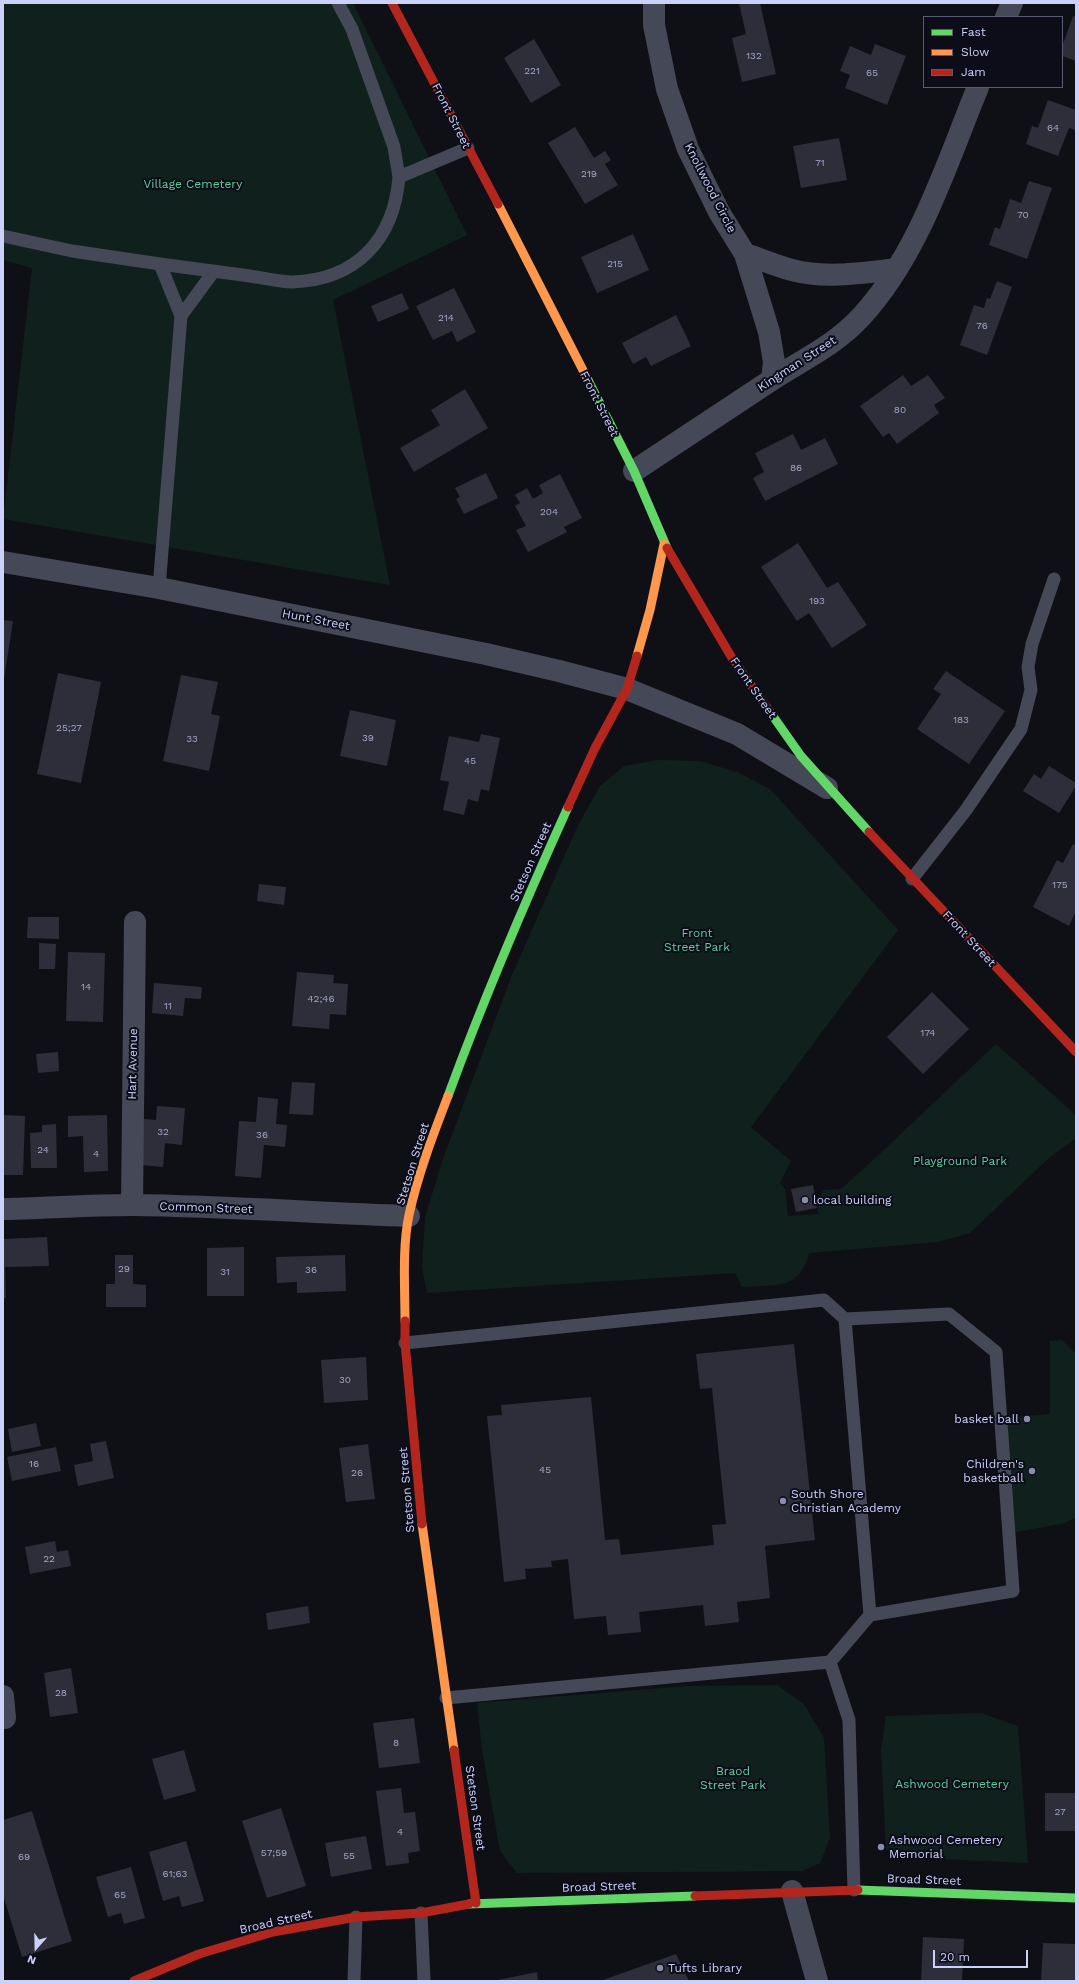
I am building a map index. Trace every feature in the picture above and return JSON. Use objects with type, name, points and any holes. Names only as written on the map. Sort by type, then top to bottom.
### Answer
[{"type":"street","name":"Front Street","points":[[392,3],[444,99],[634,471],[664,544],[732,658],[801,756],[829,790],[912,879],[1074,1045]]},
{"type":"street","name":"Knollwood Circle","points":[[654,3],[654,25],[667,89],[688,150],[719,212],[745,254],[769,332],[774,362],[772,380]]},
{"type":"street","points":[[1006,16],[1012,3]]},
{"type":"street","name":"Kingman Street","points":[[634,471],[772,380],[829,346],[860,318],[897,269],[933,199],[978,88]]},
{"type":"street","points":[[745,254],[793,270],[819,273],[856,273],[897,269]]},
{"type":"street","name":"Stetson Street","points":[[476,1904],[423,1538],[405,1343],[405,1266],[409,1216],[422,1166],[469,1038],[537,876],[595,748],[627,689],[650,610],[664,544]]},
{"type":"street","name":"Hunt Street","points":[[3,562],[159,588],[486,654],[627,689]]},
{"type":"street","name":"Front Street","points":[[627,689],[737,734],[829,790]]},
{"type":"street","name":"Hart Avenue","points":[[132,1205],[135,922]]},
{"type":"street","name":"Common Street","points":[[3,1209],[132,1205],[223,1207],[409,1216]]},
{"type":"street","points":[[3,1696],[5,1718]]},
{"type":"street","points":[[792,1890],[817,1981]]},
{"type":"street","name":"Broad Street","points":[[134,1981],[199,1954],[265,1934],[356,1917],[421,1913],[476,1904],[750,1894],[792,1890],[854,1890],[1076,1898]]},
{"type":"lane","points":[[3,236],[72,251],[292,282],[327,277],[361,260],[380,239],[392,218],[398,196],[399,176],[394,147],[355,36],[338,3]]},
{"type":"lane","points":[[399,176],[468,148]]},
{"type":"lane","points":[[159,588],[181,316],[160,264]]},
{"type":"lane","points":[[181,316],[214,271]]},
{"type":"lane","points":[[912,879],[966,810],[1021,729],[1031,690],[1028,667],[1032,644],[1054,579]]},
{"type":"lane","points":[[405,1343],[824,1300],[845,1319],[870,1615]]},
{"type":"lane","points":[[446,1698],[830,1662],[870,1615],[1013,1591],[996,1352],[949,1314],[845,1319]]},
{"type":"lane","points":[[830,1662],[849,1720],[854,1890]]},
{"type":"lane","points":[[421,1913],[424,1981]]},
{"type":"lane","points":[[354,1981],[356,1917]]},
{"type":"green space","name":"Village Cemetery","points":[[3,3],[353,3],[467,235],[333,300],[390,585],[3,519],[32,268],[3,260]]},
{"type":"green space","name":"Front Street Park","points":[[658,760],[700,761],[737,772],[770,789],[898,930],[751,1127],[791,1161],[780,1183],[785,1189],[788,1216],[819,1214],[817,1208],[823,1190],[841,1189],[996,1044],[1076,1115],[1076,1138],[1050,1157],[970,1233],[938,1242],[809,1253],[805,1265],[799,1274],[793,1280],[784,1283],[742,1287],[735,1273],[427,1293],[422,1267],[425,1217],[443,1159],[512,975],[578,825],[600,786],[624,766]]},
{"type":"green space","name":"Children's basketball","points":[[1062,1340],[1076,1354],[1076,1517],[1065,1523],[1011,1533],[1003,1418],[1050,1414],[1050,1341]]},
{"type":"green space","name":"Braod Street Park","points":[[777,1685],[804,1704],[824,1738],[830,1838],[820,1863],[802,1871],[517,1873],[500,1851],[482,1750],[477,1703],[687,1686]]},
{"type":"green space","name":"Ashwood Cemetery","points":[[981,1713],[1018,1726],[1028,1863],[899,1857],[886,1849],[881,1750],[886,1716]]},
{"type":"building","points":[[739,3],[760,3],[776,74],[742,82],[732,38],[746,34]]},
{"type":"building","points":[[1073,16],[1076,17],[1076,61],[1063,56],[1063,44]]},
{"type":"building","points":[[534,39],[561,85],[531,103],[504,58]]},
{"type":"building","points":[[875,44],[906,56],[887,105],[845,88],[850,75],[840,71],[850,46],[871,55]]},
{"type":"building","points":[[1048,100],[1076,110],[1075,130],[1069,128],[1058,156],[1026,144],[1032,126],[1038,128]]},
{"type":"building","points":[[575,127],[594,158],[605,151],[611,160],[605,164],[618,185],[585,204],[548,143]]},
{"type":"building","points":[[839,138],[847,180],[801,188],[793,146]]},
{"type":"building","points":[[1029,181],[1052,188],[1027,259],[989,245],[995,227],[1000,229],[1010,199],[1021,203]]},
{"type":"building","points":[[633,234],[649,270],[597,293],[581,257]]},
{"type":"building","points":[[997,281],[1012,287],[987,355],[960,345],[974,305],[984,308],[987,298],[990,299]]},
{"type":"building","points":[[454,288],[476,332],[457,342],[452,331],[433,340],[416,306]]},
{"type":"building","points":[[402,293],[409,309],[378,322],[371,306]]},
{"type":"building","points":[[676,315],[691,346],[651,366],[646,357],[633,364],[622,343]]},
{"type":"building","points":[[903,375],[911,386],[928,375],[945,398],[934,405],[939,413],[897,444],[889,433],[883,437],[860,406]]},
{"type":"building","points":[[465,389],[488,428],[414,472],[400,448],[440,425],[431,410]]},
{"type":"building","points":[[793,434],[801,450],[825,438],[838,464],[765,501],[753,478],[764,472],[755,453]]},
{"type":"building","points":[[486,473],[498,498],[464,514],[456,499],[460,497],[455,488]]},
{"type":"building","points":[[560,474],[582,518],[564,527],[567,532],[528,552],[516,530],[526,526],[515,506],[520,503],[515,495],[527,488],[533,499],[543,493],[539,485]]},
{"type":"building","points":[[798,543],[827,588],[838,582],[867,625],[832,648],[809,613],[797,621],[761,567]]},
{"type":"building","points":[[3,620],[13,621],[4,679],[3,679]]},
{"type":"building","points":[[946,671],[1005,711],[969,764],[917,729],[941,694],[933,689]]},
{"type":"building","points":[[58,673],[101,682],[81,783],[37,774]]},
{"type":"building","points":[[181,675],[218,682],[211,714],[220,716],[209,771],[163,761]]},
{"type":"building","points":[[350,710],[396,720],[387,766],[340,756]]},
{"type":"building","points":[[481,734],[500,738],[489,791],[481,789],[478,802],[468,799],[464,815],[443,810],[449,782],[440,780],[449,736],[479,742]]},
{"type":"building","points":[[1049,766],[1076,783],[1076,786],[1059,813],[1023,791],[1034,774],[1041,779]]},
{"type":"building","points":[[1073,844],[1076,845],[1076,911],[1069,926],[1033,907],[1057,860],[1063,863]]},
{"type":"building","points":[[259,884],[286,887],[284,905],[257,901]]},
{"type":"building","points":[[28,917],[59,917],[59,939],[27,938]]},
{"type":"building","points":[[39,943],[56,944],[55,969],[39,969]]},
{"type":"building","points":[[68,952],[105,953],[103,1022],[66,1021]]},
{"type":"building","points":[[297,972],[334,975],[333,983],[348,984],[346,1015],[330,1014],[329,1029],[292,1026]]},
{"type":"building","points":[[154,983],[202,987],[201,999],[185,998],[183,1016],[152,1013]]},
{"type":"building","points":[[932,992],[969,1029],[923,1074],[887,1037]]},
{"type":"building","points":[[58,1052],[59,1071],[38,1073],[36,1054]]},
{"type":"building","points":[[292,1082],[315,1083],[313,1115],[289,1114]]},
{"type":"building","points":[[258,1097],[278,1099],[276,1124],[287,1125],[285,1147],[264,1145],[261,1178],[235,1176],[239,1121],[256,1122]]},
{"type":"building","points":[[157,1106],[185,1108],[182,1145],[165,1143],[163,1167],[140,1165],[144,1119],[156,1120]]},
{"type":"building","points":[[3,1115],[25,1116],[23,1175],[3,1175]]},
{"type":"building","points":[[107,1115],[108,1171],[84,1172],[83,1136],[68,1137],[68,1116]]},
{"type":"building","points":[[56,1124],[57,1168],[31,1168],[30,1133],[42,1132],[42,1125]]},
{"type":"building","name":"local building","points":[[813,1185],[817,1208],[796,1212],[791,1189]]},
{"type":"building","points":[[47,1237],[49,1266],[5,1267],[6,1298],[3,1298],[3,1239]]},
{"type":"building","points":[[244,1247],[244,1296],[207,1296],[207,1248]]},
{"type":"building","points":[[115,1255],[133,1255],[133,1284],[146,1285],[146,1307],[106,1307],[106,1284],[115,1284]]},
{"type":"building","points":[[345,1255],[346,1291],[297,1293],[297,1282],[277,1283],[276,1257]]},
{"type":"building","points":[[794,1344],[815,1540],[765,1546],[770,1598],[737,1602],[739,1622],[705,1626],[703,1605],[639,1612],[641,1632],[608,1635],[606,1616],[574,1619],[568,1559],[551,1561],[552,1567],[525,1569],[526,1579],[504,1582],[487,1416],[502,1415],[501,1405],[591,1397],[605,1540],[619,1539],[621,1555],[714,1545],[712,1525],[726,1524],[712,1388],[700,1389],[696,1354]]},
{"type":"building","points":[[366,1357],[368,1400],[324,1403],[321,1360]]},
{"type":"building","points":[[36,1423],[41,1446],[12,1452],[8,1429]]},
{"type":"building","points":[[106,1441],[114,1478],[78,1486],[74,1465],[93,1461],[90,1444]]},
{"type":"building","points":[[368,1444],[375,1499],[346,1502],[339,1448]]},
{"type":"building","points":[[56,1447],[61,1471],[12,1481],[7,1457]]},
{"type":"building","points":[[55,1541],[57,1552],[68,1550],[71,1566],[30,1574],[25,1547]]},
{"type":"building","points":[[308,1606],[310,1623],[268,1630],[266,1613]]},
{"type":"building","points":[[71,1668],[78,1713],[50,1717],[44,1673]]},
{"type":"building","points":[[414,1718],[420,1763],[379,1768],[373,1723]]},
{"type":"building","points":[[184,1750],[196,1791],[164,1800],[152,1759]]},
{"type":"building","points":[[401,1788],[404,1813],[415,1812],[420,1851],[408,1853],[409,1863],[386,1866],[376,1791]]},
{"type":"building","points":[[1045,1793],[1076,1793],[1076,1831],[1045,1831]]},
{"type":"building","points":[[281,1808],[306,1886],[267,1898],[242,1821]]},
{"type":"building","points":[[32,1811],[72,1941],[22,1957],[3,1895],[3,1820]]},
{"type":"building","points":[[366,1836],[372,1869],[331,1877],[325,1843]]},
{"type":"building","points":[[186,1841],[204,1901],[182,1907],[179,1896],[163,1901],[149,1852]]},
{"type":"building","points":[[131,1867],[145,1918],[124,1924],[121,1913],[108,1917],[96,1877]]},
{"type":"building","points":[[923,1937],[964,1939],[962,1981],[921,1981]]},
{"type":"building","points":[[1043,1943],[1076,1944],[1076,1981],[1041,1981]]},
{"type":"building","name":"Tufts Library","points":[[676,1954],[689,1981],[600,1981]]},
{"type":"building","points":[[537,1972],[538,1981],[498,1981],[498,1980]]},
{"type":"traffic: fast","points":[[588,380],[634,471],[667,548]]},
{"type":"traffic: fast","points":[[770,712],[801,756],[869,832]]},
{"type":"traffic: fast","points":[[448,1096],[505,950],[568,807]]},
{"type":"traffic: fast","points":[[858,1890],[1076,1898]]},
{"type":"traffic: fast","points":[[469,1904],[695,1896]]},
{"type":"traffic: slow","points":[[498,204],[588,380]]},
{"type":"traffic: slow","points":[[637,656],[650,610],[664,544]]},
{"type":"traffic: slow","points":[[405,1321],[405,1241],[409,1215],[421,1170],[448,1096]]},
{"type":"traffic: slow","points":[[422,1524],[454,1750]]},
{"type":"traffic: jam","points":[[392,3],[498,204]]},
{"type":"traffic: jam","points":[[667,548],[732,658],[770,712]]},
{"type":"traffic: jam","points":[[568,807],[595,748],[627,689],[637,656]]},
{"type":"traffic: jam","points":[[869,832],[1076,1052]]},
{"type":"traffic: jam","points":[[405,1321],[405,1343],[422,1524]]},
{"type":"traffic: jam","points":[[454,1750],[476,1903]]},
{"type":"traffic: jam","points":[[695,1896],[858,1890]]},
{"type":"traffic: jam","points":[[134,1981],[199,1954],[273,1932],[356,1917],[421,1913],[469,1904]]},
{"type":"place","name":"local building","points":[[805,1200]]},
{"type":"place","name":"basket ball","points":[[1027,1419]]},
{"type":"place","name":"Children's basketball","points":[[1032,1471]]},
{"type":"place","name":"South Shore Christian Academy","points":[[783,1501]]},
{"type":"place","name":"Ashwood Cemetery Memorial","points":[[881,1847]]},
{"type":"place","name":"Tufts Library","points":[[660,1968]]},
{"type":"park label","name":"Playground Park","points":[[960,1161]]}]
